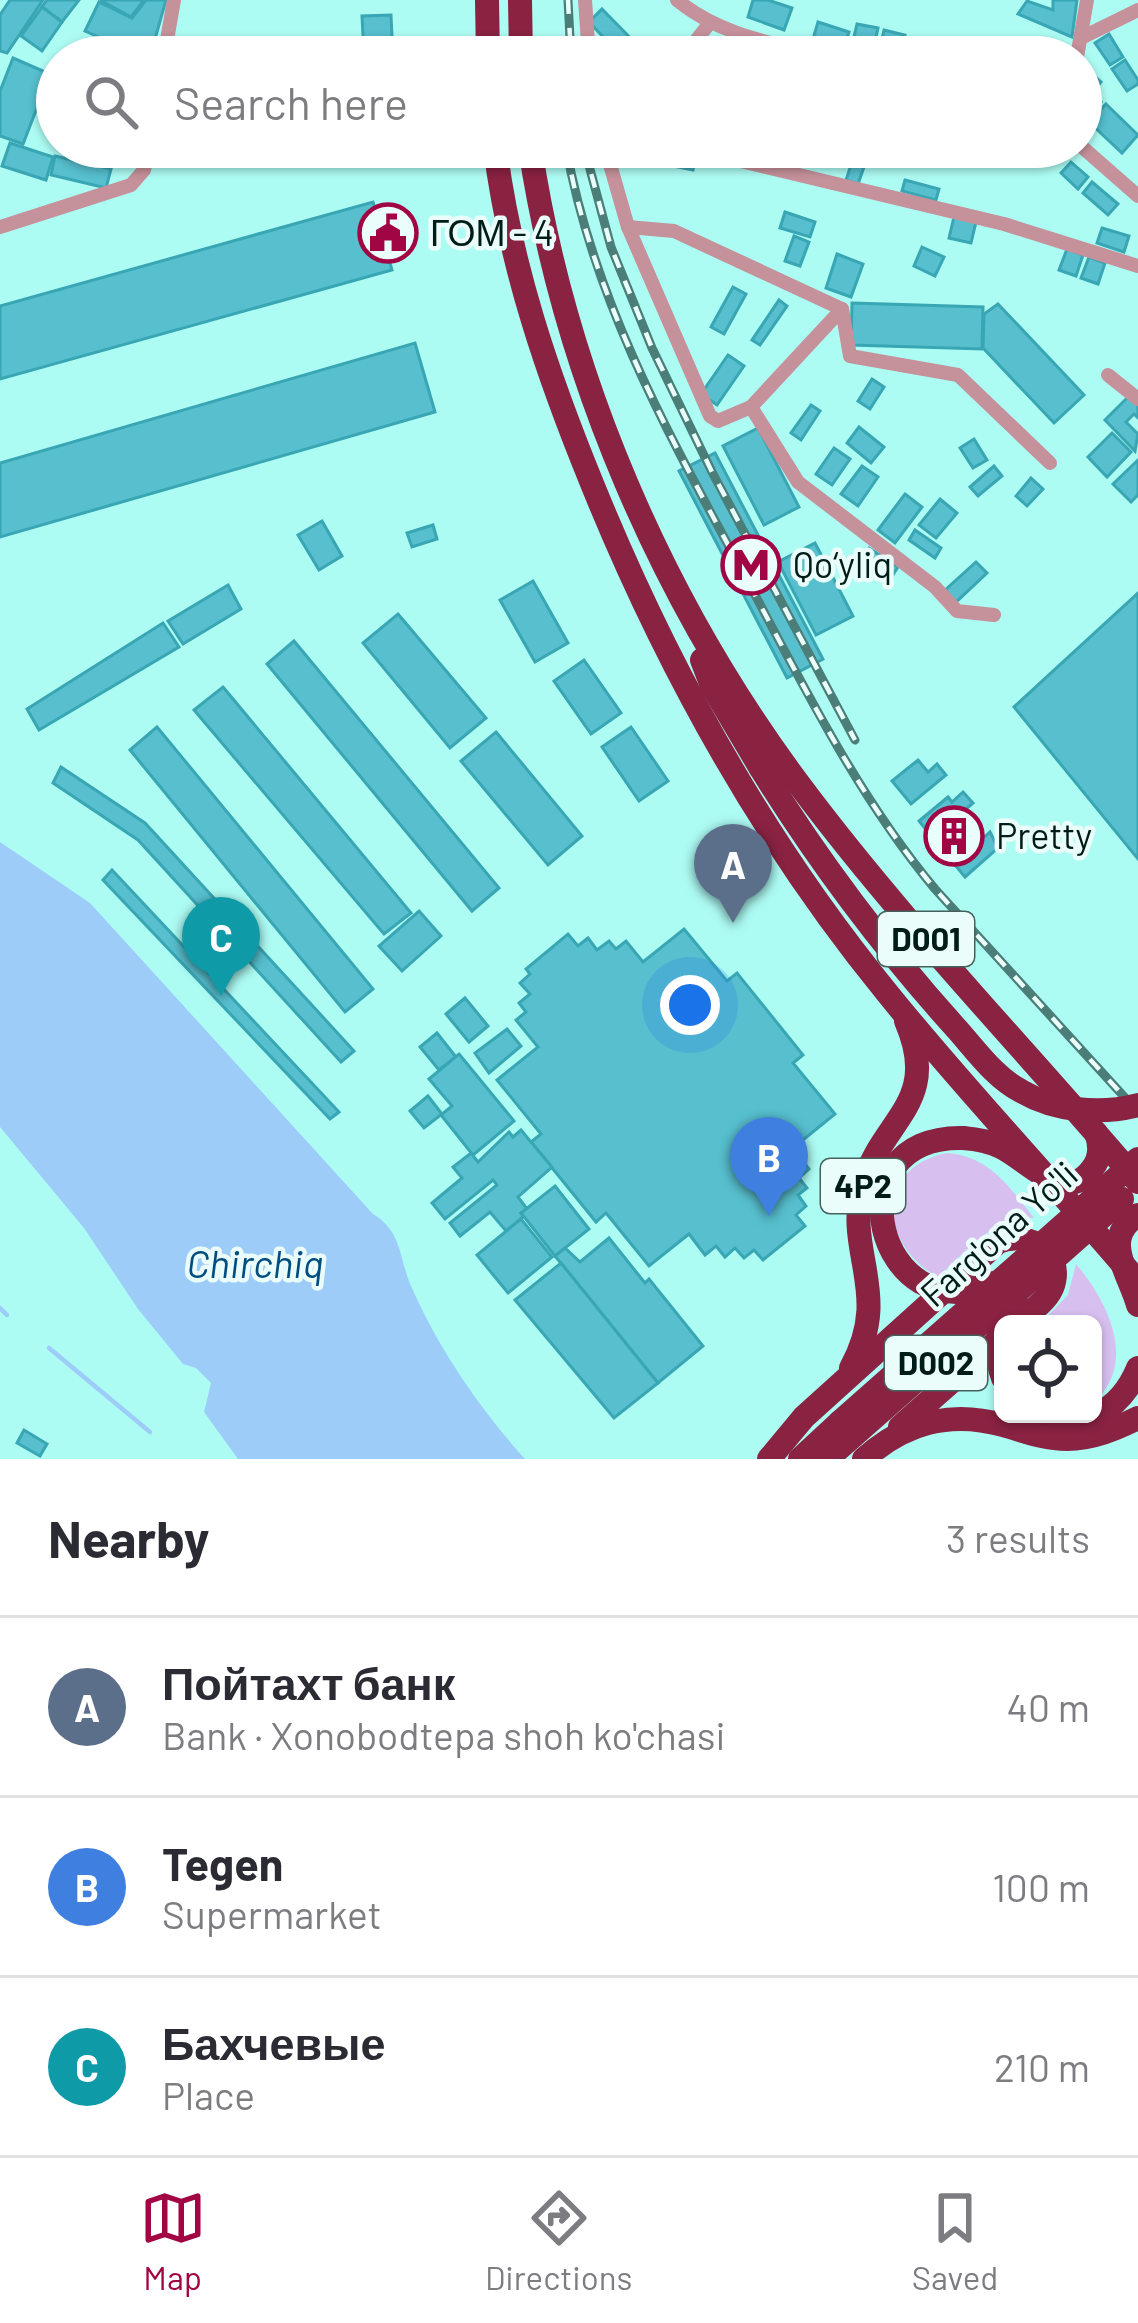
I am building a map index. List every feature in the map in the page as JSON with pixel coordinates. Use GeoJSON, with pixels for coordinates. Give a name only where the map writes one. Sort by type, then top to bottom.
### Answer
{"type":"FeatureCollection","features":[{"type":"Feature","properties":{"kind":"highway"},"geometry":{"type":"LineString","coordinates":[[487,0],[488,36]]}},
{"type":"Feature","properties":{"kind":"highway"},"geometry":{"type":"LineString","coordinates":[[520,0],[521,36]]}},
{"type":"Feature","properties":{"kind":"highway","name":"D001"},"geometry":{"type":"LineString","coordinates":[[498,168],[507,224],[542,354],[601,506],[662,643],[728,765],[888,994],[1130,1273]]}},
{"type":"Feature","properties":{"kind":"highway","name":"D001"},"geometry":{"type":"LineString","coordinates":[[534,168],[573,332],[615,449],[658,547],[723,672],[798,783],[993,1019],[1138,1184]]}},
{"type":"Feature","properties":{"kind":"highway"},"geometry":{"type":"LineString","coordinates":[[658,547],[712,686],[760,767],[806,838],[936,1006],[1009,1084],[1028,1095],[1096,1110],[1138,1105]]}},
{"type":"Feature","properties":{"kind":"highway","name":"4P2"},"geometry":{"type":"LineString","coordinates":[[769,1459],[835,1389],[859,1353],[869,1318],[871,1296],[860,1228],[862,1187],[873,1161],[903,1117],[915,1082],[910,1030],[888,994]]}},
{"type":"Feature","properties":{"kind":"highway"},"geometry":{"type":"LineString","coordinates":[[1004,1315],[1013,1283],[969,1291],[937,1288],[903,1268],[884,1238],[881,1196],[894,1169],[925,1143],[963,1138],[1003,1148],[1064,1184],[1087,1175],[1099,1154],[1095,1131]]}},
{"type":"Feature","properties":{"kind":"highway","name":"Farg'ona Yo'li"},"geometry":{"type":"LineString","coordinates":[[827,1459],[1138,1159]]}},
{"type":"Feature","properties":{"kind":"highway","name":"Farg'ona Yo'li"},"geometry":{"type":"LineString","coordinates":[[1013,1283],[1138,1184]]}},
{"type":"Feature","properties":{"kind":"highway"},"geometry":{"type":"LineString","coordinates":[[1138,1215],[1121,1230],[1118,1253],[1130,1273],[1138,1305]]}},
{"type":"Feature","properties":{"kind":"highway"},"geometry":{"type":"LineString","coordinates":[[835,1389],[998,1242],[1016,1237],[1041,1246],[1050,1257],[1054,1276],[1046,1298],[1026,1315]]}},
{"type":"Feature","properties":{"kind":"highway"},"geometry":{"type":"LineString","coordinates":[[890,1436],[994,1344]]}},
{"type":"Feature","properties":{"kind":"highway"},"geometry":{"type":"LineString","coordinates":[[1102,1412],[1124,1396],[1138,1368]]}},
{"type":"Feature","properties":{"kind":"highway"},"geometry":{"type":"LineString","coordinates":[[852,1439],[890,1436],[926,1422],[965,1418],[1075,1439],[1138,1418]]}},
{"type":"Feature","properties":{"kind":"highway","name":"Farg'ona Yo'li"},"geometry":{"type":"LineString","coordinates":[[800,1459],[852,1439]]}},
{"type":"Feature","properties":{"kind":"street"},"geometry":{"type":"LineString","coordinates":[[168,36],[175,0]]}},
{"type":"Feature","properties":{"kind":"street"},"geometry":{"type":"LineString","coordinates":[[585,0],[588,36]]}},
{"type":"Feature","properties":{"kind":"street"},"geometry":{"type":"LineString","coordinates":[[677,0],[709,24],[752,36]]}},
{"type":"Feature","properties":{"kind":"street"},"geometry":{"type":"LineString","coordinates":[[1083,36],[1087,0]]}},
{"type":"Feature","properties":{"kind":"street"},"geometry":{"type":"LineString","coordinates":[[1085,36],[1138,10]]}},
{"type":"Feature","properties":{"kind":"street"},"geometry":{"type":"LineString","coordinates":[[700,36],[709,24]]}},
{"type":"Feature","properties":{"kind":"street"},"geometry":{"type":"LineString","coordinates":[[1102,164],[1138,196]]}},
{"type":"Feature","properties":{"kind":"street"},"geometry":{"type":"LineString","coordinates":[[0,226],[131,185],[144,168]]}},
{"type":"Feature","properties":{"kind":"street"},"geometry":{"type":"LineString","coordinates":[[611,168],[628,227],[710,416],[718,421],[751,407],[842,309]]}},
{"type":"Feature","properties":{"kind":"street"},"geometry":{"type":"LineString","coordinates":[[770,168],[1004,224],[1138,266]]}},
{"type":"Feature","properties":{"kind":"street"},"geometry":{"type":"LineString","coordinates":[[628,227],[674,231],[842,309]]}},
{"type":"Feature","properties":{"kind":"street"},"geometry":{"type":"LineString","coordinates":[[842,309],[850,356],[958,375],[1050,463]]}},
{"type":"Feature","properties":{"kind":"street"},"geometry":{"type":"LineString","coordinates":[[1108,375],[1138,399]]}},
{"type":"Feature","properties":{"kind":"street"},"geometry":{"type":"LineString","coordinates":[[751,407],[798,482],[935,586],[957,611],[994,615]]}},
{"type":"Feature","properties":{"kind":"shaded area"},"geometry":{"type":"Polygon","coordinates":[[[947,1153],[987,1167],[1034,1218],[994,1228],[938,1277],[905,1247],[893,1209],[907,1174],[923,1161],[947,1153]]]}},
{"type":"Feature","properties":{"kind":"shaded area"},"geometry":{"type":"Polygon","coordinates":[[[1076,1264],[1099,1297],[1114,1333],[1114,1370],[1102,1393],[1102,1315],[1049,1315],[1068,1295],[1076,1264]]]}},
{"type":"Feature","properties":{"kind":"water","name":"Chirchiq"},"geometry":{"type":"Polygon","coordinates":[[[0,842],[90,903],[389,1228],[411,1286],[447,1355],[525,1459],[238,1459],[204,1412],[211,1383],[196,1368],[183,1364],[138,1309],[84,1228],[0,1127],[0,842]]]}},
{"type":"Feature","properties":{"kind":"building"},"geometry":{"type":"Polygon","coordinates":[[[10,0],[43,0],[7,53],[0,51],[0,15],[10,0]]]}},
{"type":"Feature","properties":{"kind":"building"},"geometry":{"type":"Polygon","coordinates":[[[47,0],[79,0],[62,22],[42,7],[47,0]]]}},
{"type":"Feature","properties":{"kind":"building"},"geometry":{"type":"Polygon","coordinates":[[[100,0],[144,0],[131,17],[100,0]]]}},
{"type":"Feature","properties":{"kind":"building"},"geometry":{"type":"Polygon","coordinates":[[[146,0],[166,0],[156,36],[96,36],[85,31],[99,2],[132,18],[146,0]]]}},
{"type":"Feature","properties":{"kind":"building"},"geometry":{"type":"Polygon","coordinates":[[[753,0],[792,8],[784,30],[748,17],[753,0]]]}},
{"type":"Feature","properties":{"kind":"building"},"geometry":{"type":"Polygon","coordinates":[[[1053,0],[1077,0],[1072,36],[1018,14],[1027,1],[1053,10],[1053,0]]]}},
{"type":"Feature","properties":{"kind":"building"},"geometry":{"type":"Polygon","coordinates":[[[42,7],[62,22],[52,36],[36,36],[36,47],[21,36],[42,7]]]}},
{"type":"Feature","properties":{"kind":"building"},"geometry":{"type":"Polygon","coordinates":[[[602,9],[628,36],[602,36],[589,22],[602,9]]]}},
{"type":"Feature","properties":{"kind":"building"},"geometry":{"type":"Polygon","coordinates":[[[391,15],[392,36],[363,36],[362,16],[391,15]]]}},
{"type":"Feature","properties":{"kind":"building"},"geometry":{"type":"Polygon","coordinates":[[[818,22],[849,32],[848,36],[814,36],[818,22]]]}},
{"type":"Feature","properties":{"kind":"building"},"geometry":{"type":"Polygon","coordinates":[[[857,24],[878,28],[876,36],[854,36],[857,24]]]}},
{"type":"Feature","properties":{"kind":"building"},"geometry":{"type":"Polygon","coordinates":[[[1109,34],[1123,57],[1110,65],[1102,53],[1102,38],[1109,34]]]}},
{"type":"Feature","properties":{"kind":"building"},"geometry":{"type":"Polygon","coordinates":[[[13,58],[36,68],[36,110],[23,144],[0,136],[0,91],[13,58]]]}},
{"type":"Feature","properties":{"kind":"building"},"geometry":{"type":"Polygon","coordinates":[[[1125,60],[1138,80],[1127,91],[1112,69],[1125,60]]]}},
{"type":"Feature","properties":{"kind":"building"},"geometry":{"type":"Polygon","coordinates":[[[1106,104],[1138,135],[1122,153],[1102,134],[1106,104]]]}},
{"type":"Feature","properties":{"kind":"building"},"geometry":{"type":"Polygon","coordinates":[[[10,143],[36,151],[36,168],[50,168],[46,180],[2,166],[10,143]]]}},
{"type":"Feature","properties":{"kind":"building"},"geometry":{"type":"Polygon","coordinates":[[[52,168],[111,169],[106,188],[51,175],[52,168]]]}},
{"type":"Feature","properties":{"kind":"building"},"geometry":{"type":"Polygon","coordinates":[[[850,168],[864,168],[858,184],[846,180],[850,168]]]}},
{"type":"Feature","properties":{"kind":"building"},"geometry":{"type":"Polygon","coordinates":[[[1078,168],[1088,177],[1078,189],[1061,173],[1078,168]]]}},
{"type":"Feature","properties":{"kind":"building"},"geometry":{"type":"Polygon","coordinates":[[[905,180],[939,189],[936,200],[902,191],[905,180]]]}},
{"type":"Feature","properties":{"kind":"building"},"geometry":{"type":"Polygon","coordinates":[[[1092,182],[1118,204],[1108,215],[1083,193],[1092,182]]]}},
{"type":"Feature","properties":{"kind":"building"},"geometry":{"type":"Polygon","coordinates":[[[373,202],[392,270],[0,379],[0,306],[373,202]]]}},
{"type":"Feature","properties":{"kind":"building"},"geometry":{"type":"Polygon","coordinates":[[[785,212],[815,222],[810,237],[780,228],[785,212]]]}},
{"type":"Feature","properties":{"kind":"building"},"geometry":{"type":"Polygon","coordinates":[[[954,217],[976,222],[971,243],[949,238],[954,217]]]}},
{"type":"Feature","properties":{"kind":"building"},"geometry":{"type":"Polygon","coordinates":[[[1102,228],[1129,236],[1124,252],[1097,243],[1102,228]]]}},
{"type":"Feature","properties":{"kind":"building"},"geometry":{"type":"Polygon","coordinates":[[[794,236],[809,242],[800,266],[785,261],[794,236]]]}},
{"type":"Feature","properties":{"kind":"building"},"geometry":{"type":"Polygon","coordinates":[[[922,247],[944,257],[935,276],[914,266],[922,247]]]}},
{"type":"Feature","properties":{"kind":"building"},"geometry":{"type":"Polygon","coordinates":[[[1067,249],[1083,255],[1076,276],[1059,270],[1067,249]]]}},
{"type":"Feature","properties":{"kind":"building"},"geometry":{"type":"Polygon","coordinates":[[[837,254],[863,264],[851,297],[826,288],[837,254]]]}},
{"type":"Feature","properties":{"kind":"building"},"geometry":{"type":"Polygon","coordinates":[[[1089,257],[1105,263],[1098,284],[1081,278],[1089,257]]]}},
{"type":"Feature","properties":{"kind":"building"},"geometry":{"type":"Polygon","coordinates":[[[733,287],[746,294],[724,334],[711,327],[733,287]]]}},
{"type":"Feature","properties":{"kind":"building"},"geometry":{"type":"Polygon","coordinates":[[[779,300],[787,306],[760,345],[752,340],[779,300]]]}},
{"type":"Feature","properties":{"kind":"building"},"geometry":{"type":"Polygon","coordinates":[[[852,303],[983,307],[982,349],[851,345],[852,303]]]}},
{"type":"Feature","properties":{"kind":"building"},"geometry":{"type":"Polygon","coordinates":[[[998,304],[1084,395],[1054,423],[983,348],[984,314],[998,304]]]}},
{"type":"Feature","properties":{"kind":"building"},"geometry":{"type":"Polygon","coordinates":[[[415,343],[435,412],[0,537],[0,463],[415,343]]]}},
{"type":"Feature","properties":{"kind":"building"},"geometry":{"type":"Polygon","coordinates":[[[728,355],[744,366],[717,405],[701,394],[728,355]]]}},
{"type":"Feature","properties":{"kind":"building"},"geometry":{"type":"Polygon","coordinates":[[[872,379],[884,387],[870,409],[858,401],[872,379]]]}},
{"type":"Feature","properties":{"kind":"building"},"geometry":{"type":"Polygon","coordinates":[[[1129,396],[1138,405],[1138,418],[1134,414],[1126,422],[1138,434],[1135,451],[1105,420],[1129,396]]]}},
{"type":"Feature","properties":{"kind":"building"},"geometry":{"type":"Polygon","coordinates":[[[811,405],[820,411],[801,440],[791,433],[811,405]]]}},
{"type":"Feature","properties":{"kind":"building"},"geometry":{"type":"Polygon","coordinates":[[[859,427],[884,447],[871,463],[847,443],[859,427]]]}},
{"type":"Feature","properties":{"kind":"building"},"geometry":{"type":"Polygon","coordinates":[[[758,428],[799,507],[764,525],[723,446],[758,428]]]}},
{"type":"Feature","properties":{"kind":"building"},"geometry":{"type":"Polygon","coordinates":[[[1112,433],[1131,452],[1107,477],[1088,457],[1112,433]]]}},
{"type":"Feature","properties":{"kind":"building"},"geometry":{"type":"Polygon","coordinates":[[[974,439],[987,460],[973,468],[960,448],[974,439]]]}},
{"type":"Feature","properties":{"kind":"building"},"geometry":{"type":"Polygon","coordinates":[[[834,448],[850,459],[832,485],[816,474],[834,448]]]}},
{"type":"Feature","properties":{"kind":"building"},"geometry":{"type":"Polygon","coordinates":[[[715,453],[823,659],[787,678],[679,471],[715,453]]]}},
{"type":"Feature","properties":{"kind":"building"},"geometry":{"type":"Polygon","coordinates":[[[1138,460],[1138,495],[1131,502],[1113,484],[1138,460]]]}},
{"type":"Feature","properties":{"kind":"building"},"geometry":{"type":"Polygon","coordinates":[[[862,466],[878,477],[858,506],[841,494],[862,466]]]}},
{"type":"Feature","properties":{"kind":"building"},"geometry":{"type":"Polygon","coordinates":[[[994,466],[1002,476],[978,496],[970,487],[994,466]]]}},
{"type":"Feature","properties":{"kind":"building"},"geometry":{"type":"Polygon","coordinates":[[[1031,478],[1043,489],[1027,506],[1016,496],[1031,478]]]}},
{"type":"Feature","properties":{"kind":"building"},"geometry":{"type":"Polygon","coordinates":[[[905,494],[922,507],[895,543],[878,530],[905,494]]]}},
{"type":"Feature","properties":{"kind":"building"},"geometry":{"type":"Polygon","coordinates":[[[940,499],[957,513],[936,538],[919,525],[940,499]]]}},
{"type":"Feature","properties":{"kind":"building"},"geometry":{"type":"Polygon","coordinates":[[[322,521],[342,556],[319,570],[298,535],[322,521]]]}},
{"type":"Feature","properties":{"kind":"building"},"geometry":{"type":"Polygon","coordinates":[[[433,525],[437,539],[412,547],[407,533],[433,525]]]}},
{"type":"Feature","properties":{"kind":"building"},"geometry":{"type":"Polygon","coordinates":[[[915,530],[941,548],[935,558],[909,540],[915,530]]]}},
{"type":"Feature","properties":{"kind":"building"},"geometry":{"type":"Polygon","coordinates":[[[815,543],[853,616],[816,635],[778,562],[815,543]]]}},
{"type":"Feature","properties":{"kind":"building"},"geometry":{"type":"Polygon","coordinates":[[[869,548],[898,567],[891,578],[862,559],[869,548]]]}},
{"type":"Feature","properties":{"kind":"building"},"geometry":{"type":"Polygon","coordinates":[[[976,562],[987,573],[955,603],[944,591],[976,562]]]}},
{"type":"Feature","properties":{"kind":"building"},"geometry":{"type":"Polygon","coordinates":[[[533,581],[568,643],[535,662],[500,600],[533,581]]]}},
{"type":"Feature","properties":{"kind":"building"},"geometry":{"type":"Polygon","coordinates":[[[228,585],[241,609],[183,644],[168,621],[228,585]]]}},
{"type":"Feature","properties":{"kind":"building"},"geometry":{"type":"Polygon","coordinates":[[[1138,593],[1138,859],[1014,707],[1138,593]]]}},
{"type":"Feature","properties":{"kind":"building"},"geometry":{"type":"Polygon","coordinates":[[[398,614],[486,718],[450,748],[363,643],[398,614]]]}},
{"type":"Feature","properties":{"kind":"building"},"geometry":{"type":"Polygon","coordinates":[[[163,623],[179,647],[39,730],[27,709],[163,623]]]}},
{"type":"Feature","properties":{"kind":"building"},"geometry":{"type":"Polygon","coordinates":[[[294,641],[499,888],[472,911],[267,664],[294,641]]]}},
{"type":"Feature","properties":{"kind":"building"},"geometry":{"type":"Polygon","coordinates":[[[584,660],[621,713],[591,734],[554,681],[584,660]]]}},
{"type":"Feature","properties":{"kind":"building"},"geometry":{"type":"Polygon","coordinates":[[[223,687],[411,913],[384,934],[194,710],[223,687]]]}},
{"type":"Feature","properties":{"kind":"building"},"geometry":{"type":"Polygon","coordinates":[[[157,727],[373,989],[345,1012],[130,750],[157,727]]]}},
{"type":"Feature","properties":{"kind":"building"},"geometry":{"type":"Polygon","coordinates":[[[631,727],[668,781],[639,801],[602,747],[631,727]]]}},
{"type":"Feature","properties":{"kind":"building"},"geometry":{"type":"Polygon","coordinates":[[[496,732],[582,836],[548,865],[461,761],[496,732]]]}},
{"type":"Feature","properties":{"kind":"building"},"geometry":{"type":"Polygon","coordinates":[[[918,760],[928,772],[937,764],[946,775],[911,804],[892,781],[918,760]]]}},
{"type":"Feature","properties":{"kind":"building"},"geometry":{"type":"Polygon","coordinates":[[[61,767],[145,823],[354,1051],[341,1062],[138,840],[53,783],[61,767]]]}},
{"type":"Feature","properties":{"kind":"building","name":"Pretty"},"geometry":{"type":"Polygon","coordinates":[[[963,792],[973,803],[960,814],[981,840],[990,832],[998,848],[965,877],[919,821],[948,797],[952,802],[963,792]]]}},
{"type":"Feature","properties":{"kind":"building"},"geometry":{"type":"Polygon","coordinates":[[[112,870],[339,1112],[330,1119],[103,880],[112,870]]]}},
{"type":"Feature","properties":{"kind":"building"},"geometry":{"type":"Polygon","coordinates":[[[419,911],[441,936],[402,971],[379,946],[419,911]]]}},
{"type":"Feature","properties":{"kind":"building"},"geometry":{"type":"Polygon","coordinates":[[[684,929],[727,981],[737,973],[803,1055],[793,1063],[835,1114],[793,1148],[809,1169],[799,1178],[807,1188],[798,1195],[806,1206],[796,1215],[805,1226],[763,1260],[754,1250],[744,1258],[735,1248],[725,1257],[716,1246],[705,1255],[689,1234],[649,1266],[606,1213],[596,1222],[531,1142],[541,1134],[497,1080],[538,1047],[516,1020],[526,1012],[519,1003],[530,994],[520,983],[530,974],[526,969],[568,934],[578,946],[588,938],[597,950],[609,941],[616,949],[626,941],[643,962],[684,929]]]}},
{"type":"Feature","properties":{"kind":"building"},"geometry":{"type":"Polygon","coordinates":[[[465,998],[488,1026],[469,1042],[446,1014],[465,998]]]}},
{"type":"Feature","properties":{"kind":"building"},"geometry":{"type":"Polygon","coordinates":[[[507,1029],[521,1046],[489,1073],[475,1053],[507,1029]]]}},
{"type":"Feature","properties":{"kind":"building"},"geometry":{"type":"Polygon","coordinates":[[[437,1033],[456,1057],[439,1070],[420,1047],[437,1033]]]}},
{"type":"Feature","properties":{"kind":"building"},"geometry":{"type":"Polygon","coordinates":[[[459,1054],[514,1121],[473,1155],[441,1115],[452,1106],[429,1079],[459,1054]]]}},
{"type":"Feature","properties":{"kind":"building"},"geometry":{"type":"Polygon","coordinates":[[[428,1096],[442,1114],[424,1128],[410,1111],[428,1096]]]}},
{"type":"Feature","properties":{"kind":"building"},"geometry":{"type":"Polygon","coordinates":[[[521,1130],[552,1167],[518,1197],[527,1209],[521,1213],[524,1216],[506,1231],[490,1212],[460,1236],[450,1223],[497,1185],[493,1180],[445,1219],[432,1203],[462,1178],[453,1167],[471,1153],[478,1162],[509,1132],[513,1137],[521,1130]]]}},
{"type":"Feature","properties":{"kind":"building"},"geometry":{"type":"Polygon","coordinates":[[[555,1186],[589,1229],[555,1256],[521,1213],[555,1186]]]}},
{"type":"Feature","properties":{"kind":"building"},"geometry":{"type":"Polygon","coordinates":[[[521,1219],[552,1257],[508,1293],[477,1255],[521,1219]]]}},
{"type":"Feature","properties":{"kind":"building"},"geometry":{"type":"Polygon","coordinates":[[[609,1238],[703,1346],[658,1383],[555,1256],[565,1248],[580,1262],[609,1238]]]}},
{"type":"Feature","properties":{"kind":"building"},"geometry":{"type":"Polygon","coordinates":[[[561,1263],[658,1383],[614,1418],[515,1300],[561,1263]]]}},
{"type":"Feature","properties":{"kind":"building"},"geometry":{"type":"Polygon","coordinates":[[[24,1430],[47,1444],[40,1456],[17,1443],[24,1430]]]}},
{"type":"Feature","properties":{"kind":"waterway"},"geometry":{"type":"LineString","coordinates":[[0,1308],[7,1315]]}},
{"type":"Feature","properties":{"kind":"waterway"},"geometry":{"type":"LineString","coordinates":[[49,1348],[150,1432]]}},
{"type":"Feature","properties":{"kind":"railway"},"geometry":{"type":"LineString","coordinates":[[568,0],[570,36]]}},
{"type":"Feature","properties":{"kind":"railway"},"geometry":{"type":"LineString","coordinates":[[571,168],[597,265],[642,377],[837,746],[883,820],[935,889],[1138,1112]]}},
{"type":"Feature","properties":{"kind":"railway"},"geometry":{"type":"LineString","coordinates":[[590,168],[611,247],[652,348],[712,472],[855,740]]}},
{"type":"Feature","properties":{"kind":"place","name":"ГОМ - 4"},"geometry":{"type":"Point","coordinates":[388,233]}},
{"type":"Feature","properties":{"kind":"place","name":"Qo‘yliq"},"geometry":{"type":"Point","coordinates":[751,565]}},
{"type":"Feature","properties":{"kind":"place","name":"Pretty"},"geometry":{"type":"Point","coordinates":[954,836]}},
{"type":"Feature","properties":{"kind":"place","name":"Пойтахт банк"},"geometry":{"type":"Point","coordinates":[733,923]}},
{"type":"Feature","properties":{"kind":"place","name":"Бахчевые"},"geometry":{"type":"Point","coordinates":[221,996]}},
{"type":"Feature","properties":{"kind":"place","name":"Tegen"},"geometry":{"type":"Point","coordinates":[769,1216]}}]}
